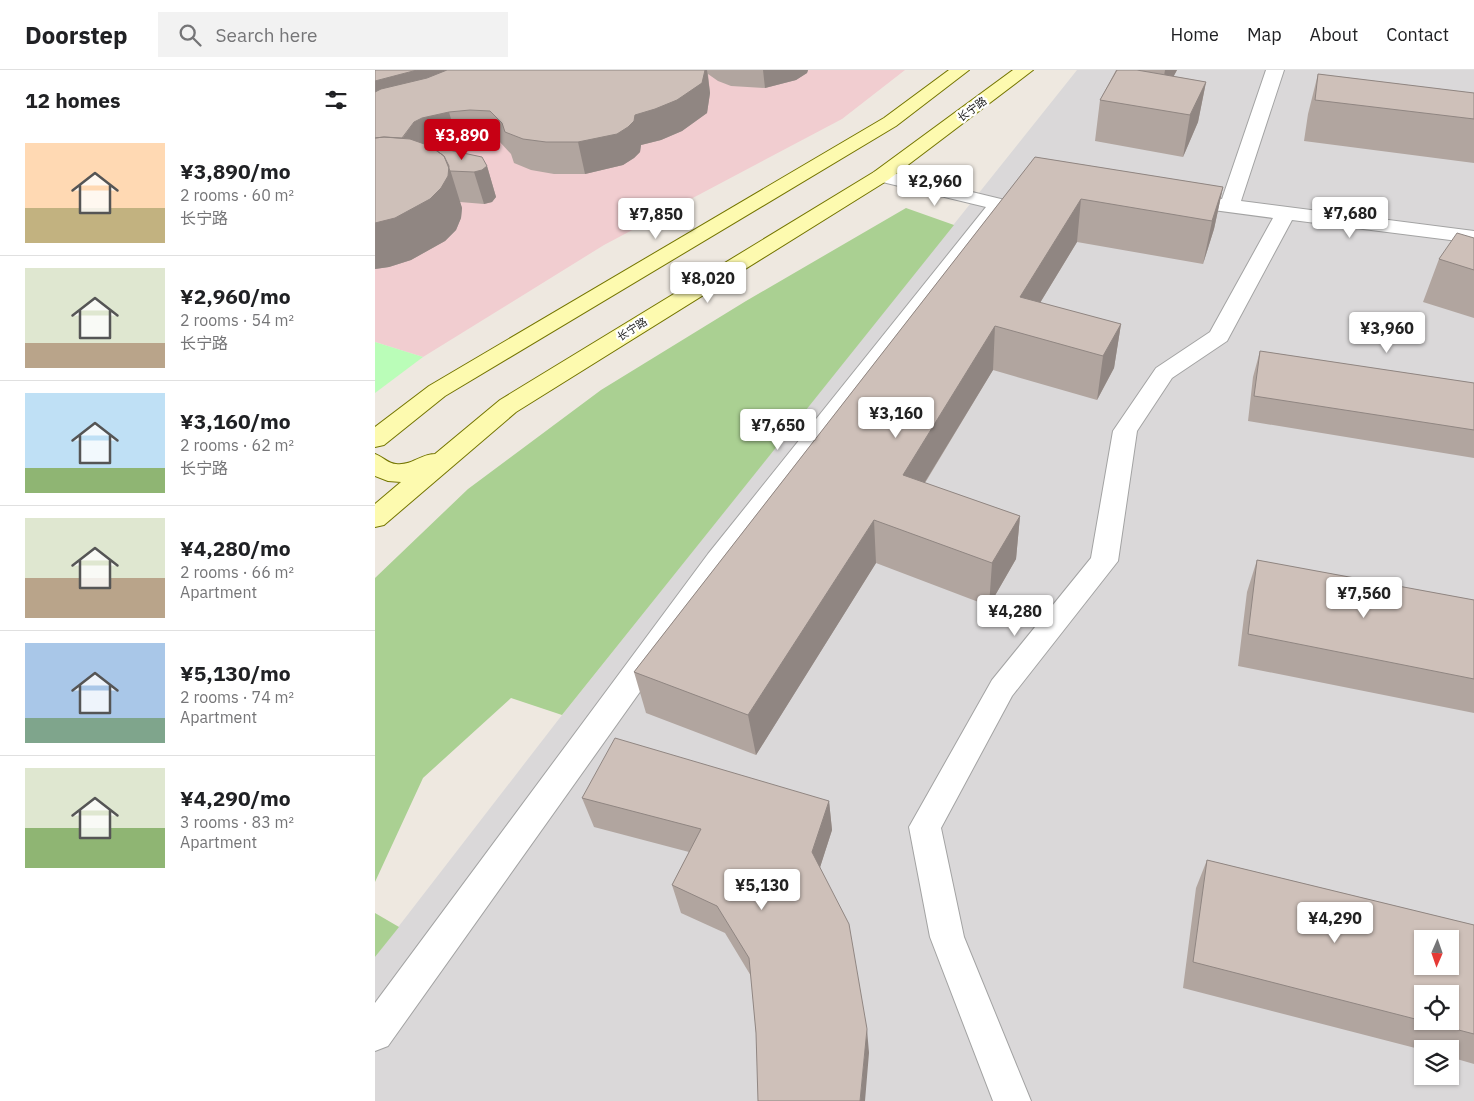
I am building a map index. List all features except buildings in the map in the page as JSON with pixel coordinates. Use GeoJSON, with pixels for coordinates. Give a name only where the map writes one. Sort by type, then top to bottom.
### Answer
{"type":"FeatureCollection","features":[{"type":"Feature","properties":{"kind":"street"},"geometry":{"type":"LineString","coordinates":[[375,450],[383,433],[437,391],[890,122],[960,70]]}},
{"type":"Feature","properties":{"kind":"street","name":"长宁路"},"geometry":{"type":"LineString","coordinates":[[375,518],[508,406],[881,176],[1024,70]]}},
{"type":"Feature","properties":{"kind":"street"},"geometry":{"type":"LineString","coordinates":[[1230,206],[1275,70]]}},
{"type":"Feature","properties":{"kind":"street"},"geometry":{"type":"LineString","coordinates":[[375,1033],[718,561],[1006,195],[881,176]]}},
{"type":"Feature","properties":{"kind":"street"},"geometry":{"type":"LineString","coordinates":[[1163,197],[1474,236]]}},
{"type":"Feature","properties":{"kind":"street"},"geometry":{"type":"LineString","coordinates":[[1013,1101],[947,937],[925,827],[1002,688],[1104,561],[1125,431],[1164,373],[1219,336],[1286,213]]}},
{"type":"Feature","properties":{"kind":"street"},"geometry":{"type":"LineString","coordinates":[[375,463],[385,471],[398,473],[413,472],[426,467],[461,446]]}},
{"type":"Feature","properties":{"kind":"shaded area"},"geometry":{"type":"Polygon","coordinates":[[[375,70],[905,70],[842,119],[604,245],[423,357],[375,342],[375,70]]]}},
{"type":"Feature","properties":{"kind":"shaded area"},"geometry":{"type":"Polygon","coordinates":[[[1077,70],[1474,70],[1474,1101],[375,1101],[375,957],[562,715],[1077,70]]]}},
{"type":"Feature","properties":{"kind":"green space"},"geometry":{"type":"Polygon","coordinates":[[[906,208],[954,225],[562,715],[511,698],[423,778],[375,882],[375,578],[468,489],[601,390],[746,301],[906,208]]]}},
{"type":"Feature","properties":{"kind":"green space"},"geometry":{"type":"Polygon","coordinates":[[[375,342],[423,357],[375,393],[375,342]]]}},
{"type":"Feature","properties":{"kind":"green space"},"geometry":{"type":"Polygon","coordinates":[[[375,913],[399,927],[375,957],[375,913]]]}}]}
